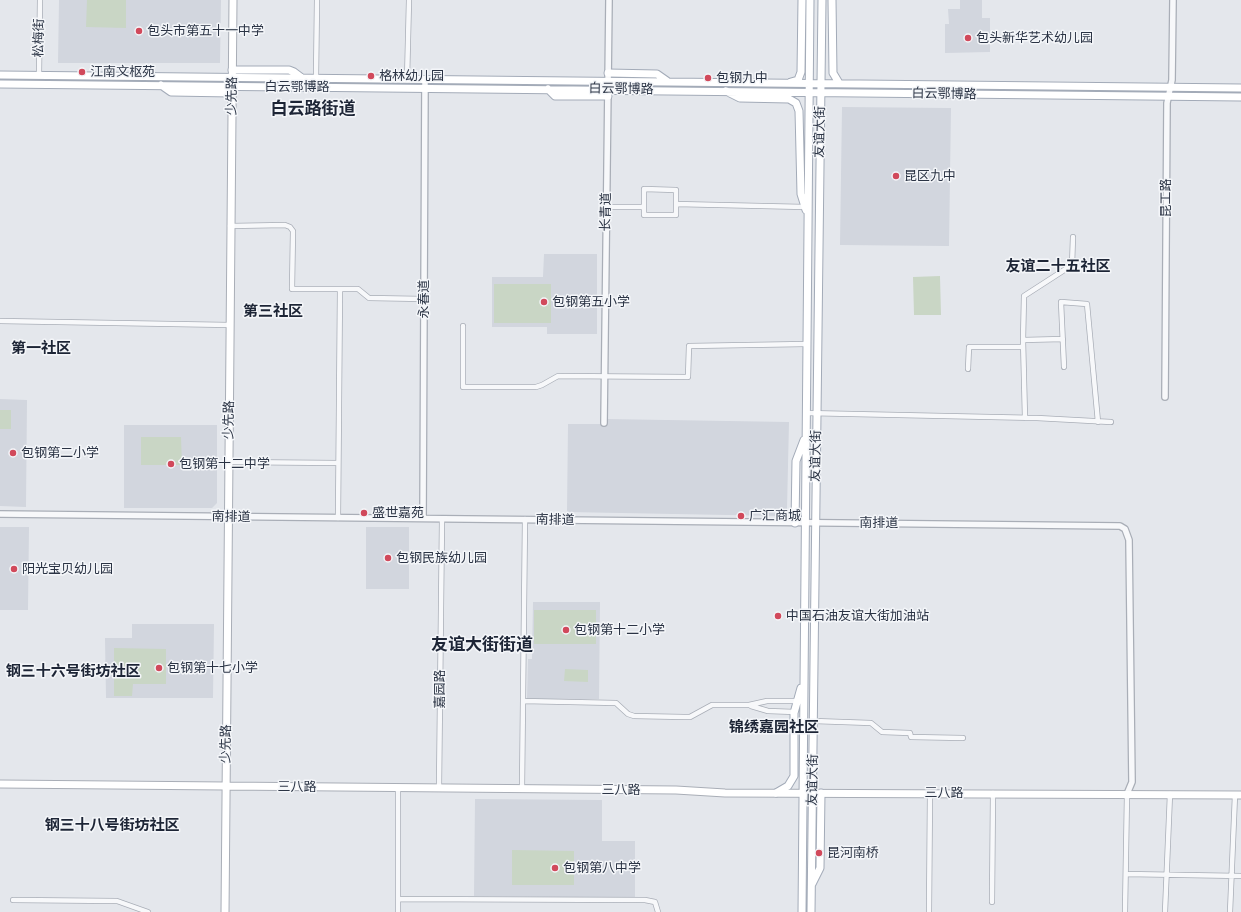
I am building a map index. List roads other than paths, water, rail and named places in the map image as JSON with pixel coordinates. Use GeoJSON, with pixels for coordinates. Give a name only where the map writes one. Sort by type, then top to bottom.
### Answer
{"type":"FeatureCollection","features":[{"type":"Feature","properties":{"kind":"main road","name":"少先路"},"geometry":{"type":"LineString","coordinates":[[225,912],[232,0]]}},
{"type":"Feature","properties":{"kind":"main road"},"geometry":{"type":"LineString","coordinates":[[789,83],[798,80],[801,72],[802,0]]}},
{"type":"Feature","properties":{"kind":"main road","name":"友谊大街"},"geometry":{"type":"LineString","coordinates":[[801,912],[810,0]]}},
{"type":"Feature","properties":{"kind":"main road","name":"友谊大街"},"geometry":{"type":"LineString","coordinates":[[811,912],[822,0]]}},
{"type":"Feature","properties":{"kind":"main road"},"geometry":{"type":"LineString","coordinates":[[832,0],[833,72],[839,83]]}},
{"type":"Feature","properties":{"kind":"main road","name":"白云鄂博路"},"geometry":{"type":"LineString","coordinates":[[232,73],[290,70],[302,78],[407,80],[608,77],[657,74],[667,81],[1241,88]]}},
{"type":"Feature","properties":{"kind":"main road"},"geometry":{"type":"LineString","coordinates":[[0,75],[232,73]]}},
{"type":"Feature","properties":{"kind":"main road","name":"白云鄂博路"},"geometry":{"type":"LineString","coordinates":[[0,84],[161,85],[171,92],[425,88],[548,89],[555,96],[608,93],[725,91],[1241,97]]}},
{"type":"Feature","properties":{"kind":"main road"},"geometry":{"type":"LineString","coordinates":[[725,91],[740,98],[789,99],[796,103],[799,111],[801,194],[808,216]]}},
{"type":"Feature","properties":{"kind":"main road"},"geometry":{"type":"LineString","coordinates":[[795,522],[796,461],[806,434]]}},
{"type":"Feature","properties":{"kind":"main road"},"geometry":{"type":"LineString","coordinates":[[776,793],[788,786],[794,776],[795,712],[803,680]]}},
{"type":"Feature","properties":{"kind":"main road","name":"三八路"},"geometry":{"type":"LineString","coordinates":[[0,784],[676,790],[725,793],[1238,795]]}},
{"type":"Feature","properties":{"kind":"main road"},"geometry":{"type":"LineString","coordinates":[[811,886],[820,868],[821,793]]}},
{"type":"Feature","properties":{"kind":"street","name":"松梅街"},"geometry":{"type":"LineString","coordinates":[[39,75],[40,0]]}},
{"type":"Feature","properties":{"kind":"street"},"geometry":{"type":"LineString","coordinates":[[316,78],[317,0]]}},
{"type":"Feature","properties":{"kind":"street"},"geometry":{"type":"LineString","coordinates":[[407,80],[408,0]]}},
{"type":"Feature","properties":{"kind":"street","name":"长青道"},"geometry":{"type":"LineString","coordinates":[[604,423],[609,0]]}},
{"type":"Feature","properties":{"kind":"street","name":"昆工路"},"geometry":{"type":"LineString","coordinates":[[1165,397],[1168,97],[1170,87],[1173,0]]}},
{"type":"Feature","properties":{"kind":"street","name":"永春道"},"geometry":{"type":"LineString","coordinates":[[422,518],[425,80]]}},
{"type":"Feature","properties":{"kind":"street"},"geometry":{"type":"LineString","coordinates":[[644,189],[676,190],[676,204],[676,215],[644,215],[644,189]]}},
{"type":"Feature","properties":{"kind":"street"},"geometry":{"type":"LineString","coordinates":[[676,204],[805,207]]}},
{"type":"Feature","properties":{"kind":"street"},"geometry":{"type":"LineString","coordinates":[[606,206],[644,207]]}},
{"type":"Feature","properties":{"kind":"street"},"geometry":{"type":"LineString","coordinates":[[230,226],[285,225],[290,227],[293,231],[292,289],[361,290],[367,296],[373,298],[424,299]]}},
{"type":"Feature","properties":{"kind":"street"},"geometry":{"type":"LineString","coordinates":[[1025,418],[1023,347],[1024,296],[1072,265],[1073,237]]}},
{"type":"Feature","properties":{"kind":"street"},"geometry":{"type":"LineString","coordinates":[[338,518],[340,289]]}},
{"type":"Feature","properties":{"kind":"street"},"geometry":{"type":"LineString","coordinates":[[1064,367],[1061,302],[1087,304],[1098,422]]}},
{"type":"Feature","properties":{"kind":"street"},"geometry":{"type":"LineString","coordinates":[[0,321],[230,325]]}},
{"type":"Feature","properties":{"kind":"street"},"geometry":{"type":"LineString","coordinates":[[463,326],[463,387],[536,387],[542,386],[558,376],[688,377],[688,346],[806,344]]}},
{"type":"Feature","properties":{"kind":"street"},"geometry":{"type":"LineString","coordinates":[[1023,340],[1063,339]]}},
{"type":"Feature","properties":{"kind":"street"},"geometry":{"type":"LineString","coordinates":[[968,369],[969,346],[1023,347]]}},
{"type":"Feature","properties":{"kind":"street"},"geometry":{"type":"LineString","coordinates":[[806,413],[1025,418],[1111,422]]}},
{"type":"Feature","properties":{"kind":"street"},"geometry":{"type":"LineString","coordinates":[[228,462],[338,463]]}},
{"type":"Feature","properties":{"kind":"street","name":"南排道"},"geometry":{"type":"LineString","coordinates":[[0,514],[1120,526],[1125,529],[1129,540],[1132,782],[1127,794]]}},
{"type":"Feature","properties":{"kind":"street","name":"嘉园路"},"geometry":{"type":"LineString","coordinates":[[439,788],[442,519]]}},
{"type":"Feature","properties":{"kind":"street"},"geometry":{"type":"LineString","coordinates":[[522,789],[525,519]]}},
{"type":"Feature","properties":{"kind":"street"},"geometry":{"type":"LineString","coordinates":[[523,701],[616,703],[628,714],[634,716],[687,717],[710,706],[749,705],[767,701],[797,701]]}},
{"type":"Feature","properties":{"kind":"street"},"geometry":{"type":"LineString","coordinates":[[749,705],[768,711],[795,712]]}},
{"type":"Feature","properties":{"kind":"street"},"geometry":{"type":"LineString","coordinates":[[814,721],[871,723],[882,732],[910,733],[911,737],[963,738]]}},
{"type":"Feature","properties":{"kind":"street"},"geometry":{"type":"LineString","coordinates":[[398,788],[398,912]]}},
{"type":"Feature","properties":{"kind":"street"},"geometry":{"type":"LineString","coordinates":[[930,794],[930,912]]}},
{"type":"Feature","properties":{"kind":"street"},"geometry":{"type":"LineString","coordinates":[[992,902],[993,794]]}},
{"type":"Feature","properties":{"kind":"street"},"geometry":{"type":"LineString","coordinates":[[1125,912],[1127,794]]}},
{"type":"Feature","properties":{"kind":"street"},"geometry":{"type":"LineString","coordinates":[[1165,912],[1165,874],[1170,794]]}},
{"type":"Feature","properties":{"kind":"street"},"geometry":{"type":"LineString","coordinates":[[1230,912],[1230,875],[1238,795]]}},
{"type":"Feature","properties":{"kind":"street"},"geometry":{"type":"LineString","coordinates":[[1126,874],[1241,876]]}},
{"type":"Feature","properties":{"kind":"street"},"geometry":{"type":"LineString","coordinates":[[398,899],[650,900],[657,903],[658,912]]}},
{"type":"Feature","properties":{"kind":"street"},"geometry":{"type":"LineString","coordinates":[[13,900],[117,901],[148,912]]}},
{"type":"Feature","properties":{"kind":"street"},"geometry":{"type":"LineString","coordinates":[[811,902],[816,912]]}},
{"type":"Feature","properties":{"kind":"place","name":"包头市第五十一中学"},"geometry":{"type":"Point","coordinates":[139,31]}},
{"type":"Feature","properties":{"kind":"place","name":"包头新华艺术幼儿园"},"geometry":{"type":"Point","coordinates":[968,38]}},
{"type":"Feature","properties":{"kind":"place","name":"江南文枢苑"},"geometry":{"type":"Point","coordinates":[82,72]}},
{"type":"Feature","properties":{"kind":"place","name":"格林幼儿园"},"geometry":{"type":"Point","coordinates":[371,76]}},
{"type":"Feature","properties":{"kind":"place","name":"包钢九中"},"geometry":{"type":"Point","coordinates":[708,78]}},
{"type":"Feature","properties":{"kind":"place","name":"昆区九中"},"geometry":{"type":"Point","coordinates":[896,176]}},
{"type":"Feature","properties":{"kind":"place","name":"包钢第五小学"},"geometry":{"type":"Point","coordinates":[544,302]}},
{"type":"Feature","properties":{"kind":"place","name":"包钢第二小学"},"geometry":{"type":"Point","coordinates":[13,453]}},
{"type":"Feature","properties":{"kind":"place","name":"包钢第十二中学"},"geometry":{"type":"Point","coordinates":[171,464]}},
{"type":"Feature","properties":{"kind":"place","name":"盛世嘉苑"},"geometry":{"type":"Point","coordinates":[364,513]}},
{"type":"Feature","properties":{"kind":"place","name":"广汇商城"},"geometry":{"type":"Point","coordinates":[741,516]}},
{"type":"Feature","properties":{"kind":"place","name":"包钢民族幼儿园"},"geometry":{"type":"Point","coordinates":[388,558]}},
{"type":"Feature","properties":{"kind":"place","name":"阳光宝贝幼儿园"},"geometry":{"type":"Point","coordinates":[14,569]}},
{"type":"Feature","properties":{"kind":"place","name":"中国石油友谊大街加油站"},"geometry":{"type":"Point","coordinates":[778,616]}},
{"type":"Feature","properties":{"kind":"place","name":"包钢第十二小学"},"geometry":{"type":"Point","coordinates":[566,630]}},
{"type":"Feature","properties":{"kind":"place","name":"包钢第十七小学"},"geometry":{"type":"Point","coordinates":[159,668]}},
{"type":"Feature","properties":{"kind":"place","name":"昆河南桥"},"geometry":{"type":"Point","coordinates":[819,853]}},
{"type":"Feature","properties":{"kind":"place","name":"包钢第八中学"},"geometry":{"type":"Point","coordinates":[555,868]}},
{"type":"Feature","properties":{"kind":"district","name":"白云路街道"},"geometry":{"type":"Point","coordinates":[313,109]}},
{"type":"Feature","properties":{"kind":"district","name":"友谊二十五社区"},"geometry":{"type":"Point","coordinates":[1058,267]}},
{"type":"Feature","properties":{"kind":"district","name":"第三社区"},"geometry":{"type":"Point","coordinates":[273,312]}},
{"type":"Feature","properties":{"kind":"district","name":"第一社区"},"geometry":{"type":"Point","coordinates":[41,349]}},
{"type":"Feature","properties":{"kind":"district","name":"友谊大街街道"},"geometry":{"type":"Point","coordinates":[482,645]}},
{"type":"Feature","properties":{"kind":"district","name":"钢三十六号街坊社区"},"geometry":{"type":"Point","coordinates":[73,672]}},
{"type":"Feature","properties":{"kind":"district","name":"锦绣嘉园社区"},"geometry":{"type":"Point","coordinates":[774,728]}},
{"type":"Feature","properties":{"kind":"district","name":"钢三十八号街坊社区"},"geometry":{"type":"Point","coordinates":[112,826]}}]}
